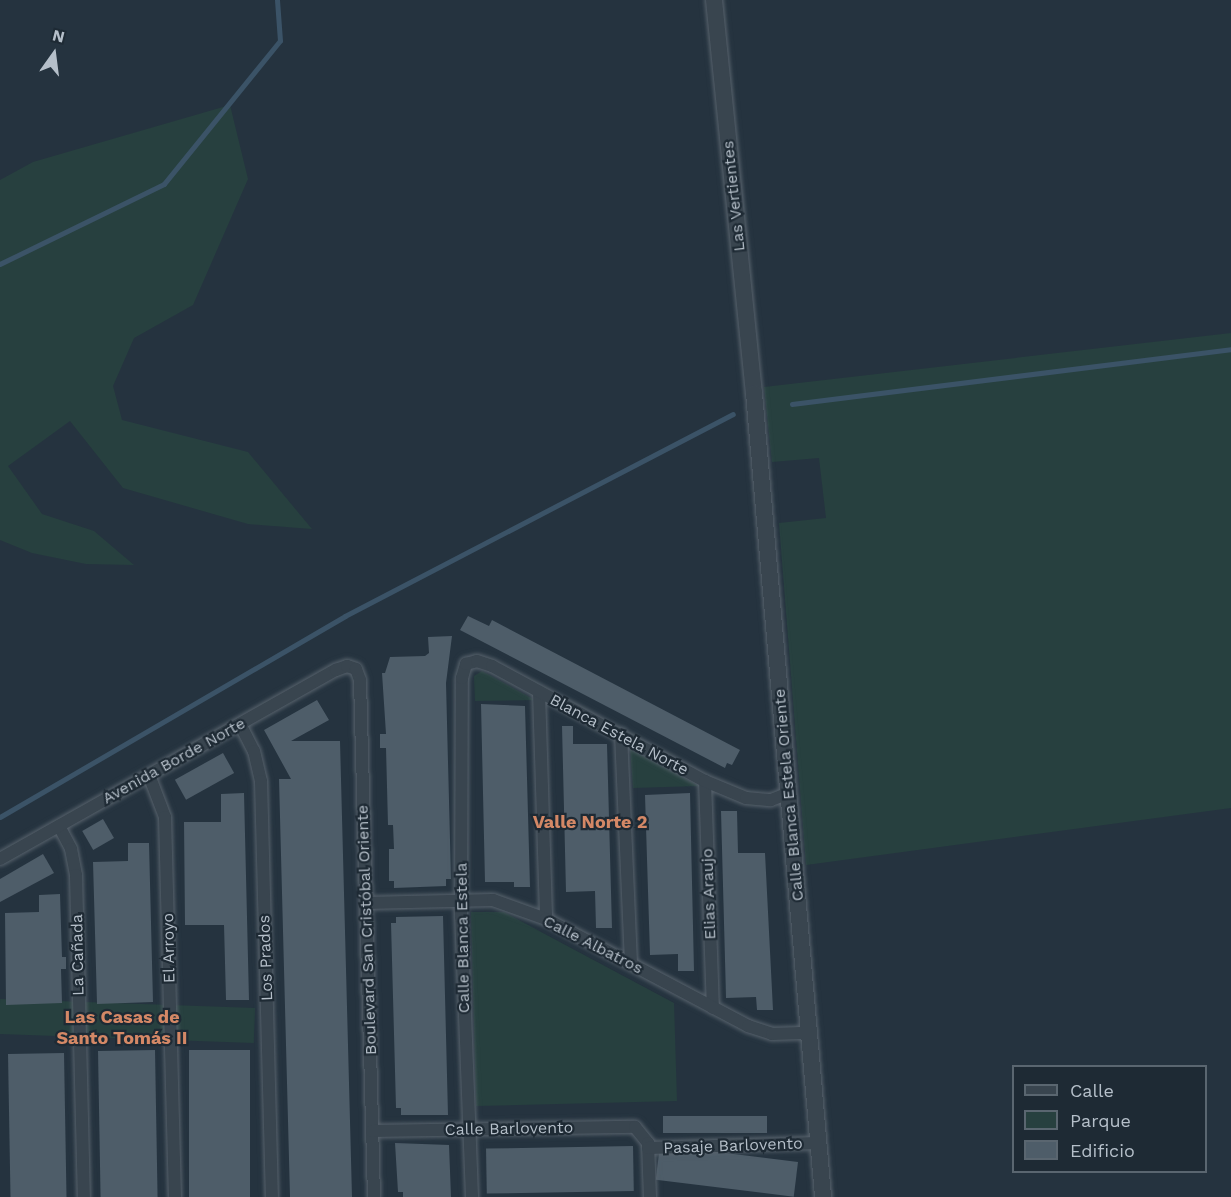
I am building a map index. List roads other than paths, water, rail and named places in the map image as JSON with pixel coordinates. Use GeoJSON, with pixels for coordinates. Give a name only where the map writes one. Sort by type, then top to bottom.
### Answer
{"type":"FeatureCollection","features":[{"type":"Feature","properties":{"kind":"street","name":"Las Vertientes"},"geometry":{"type":"LineString","coordinates":[[714,0],[754,393]]}},
{"type":"Feature","properties":{"kind":"street","name":"Calle Blanca Estela Oriente"},"geometry":{"type":"LineString","coordinates":[[754,393],[823,1197]]}},
{"type":"Feature","properties":{"kind":"street","name":"Blanca Estela Norte"},"geometry":{"type":"LineString","coordinates":[[462,678],[466,664],[477,661],[621,734],[705,781],[757,801],[789,793]]}},
{"type":"Feature","properties":{"kind":"street","name":"Avenida Borde Norte"},"geometry":{"type":"LineString","coordinates":[[0,859],[336,670],[350,667]]}},
{"type":"Feature","properties":{"kind":"street","name":"Boulevard San Cristóbal Oriente"},"geometry":{"type":"LineString","coordinates":[[350,667],[360,680],[374,1197]]}},
{"type":"Feature","properties":{"kind":"street","name":"Calle Blanca Estela"},"geometry":{"type":"LineString","coordinates":[[462,678],[462,898],[472,1197]]}},
{"type":"Feature","properties":{"kind":"street"},"geometry":{"type":"LineString","coordinates":[[538,692],[546,919]]}},
{"type":"Feature","properties":{"kind":"street","name":"Los Prados"},"geometry":{"type":"LineString","coordinates":[[240,724],[254,751],[261,782],[272,1197]]}},
{"type":"Feature","properties":{"kind":"street"},"geometry":{"type":"LineString","coordinates":[[621,734],[631,964]]}},
{"type":"Feature","properties":{"kind":"street","name":"El Arroyo"},"geometry":{"type":"LineString","coordinates":[[149,775],[165,817],[175,1197]]}},
{"type":"Feature","properties":{"kind":"street","name":"Elias Araujo"},"geometry":{"type":"LineString","coordinates":[[705,781],[713,1008]]}},
{"type":"Feature","properties":{"kind":"street","name":"La Cañada"},"geometry":{"type":"LineString","coordinates":[[59,826],[71,849],[76,875],[84,1197]]}},
{"type":"Feature","properties":{"kind":"street","name":"Calle Albatros"},"geometry":{"type":"LineString","coordinates":[[366,903],[462,898],[493,900],[546,919],[713,1008],[772,1034],[809,1033]]}},
{"type":"Feature","properties":{"kind":"street","name":"Calle Barlovento"},"geometry":{"type":"LineString","coordinates":[[372,1131],[630,1126],[643,1133],[648,1148]]}},
{"type":"Feature","properties":{"kind":"street","name":"Pasaje Barlovento"},"geometry":{"type":"LineString","coordinates":[[648,1148],[818,1143]]}},
{"type":"Feature","properties":{"kind":"street"},"geometry":{"type":"LineString","coordinates":[[648,1148],[650,1197]]}},
{"type":"Feature","properties":{"kind":"waterway"},"geometry":{"type":"LineString","coordinates":[[0,264],[164,184],[280,41],[277,0]]}},
{"type":"Feature","properties":{"kind":"waterway"},"geometry":{"type":"LineString","coordinates":[[792,404],[1231,349]]}},
{"type":"Feature","properties":{"kind":"waterway"},"geometry":{"type":"LineString","coordinates":[[0,817],[345,616],[733,414]]}},
{"type":"Feature","properties":{"kind":"district","name":"Valle Norte 2"},"geometry":{"type":"Point","coordinates":[590,822]}},
{"type":"Feature","properties":{"kind":"district","name":"Las Casas de Santo Tomás II"},"geometry":{"type":"Point","coordinates":[122,1028]}}]}
